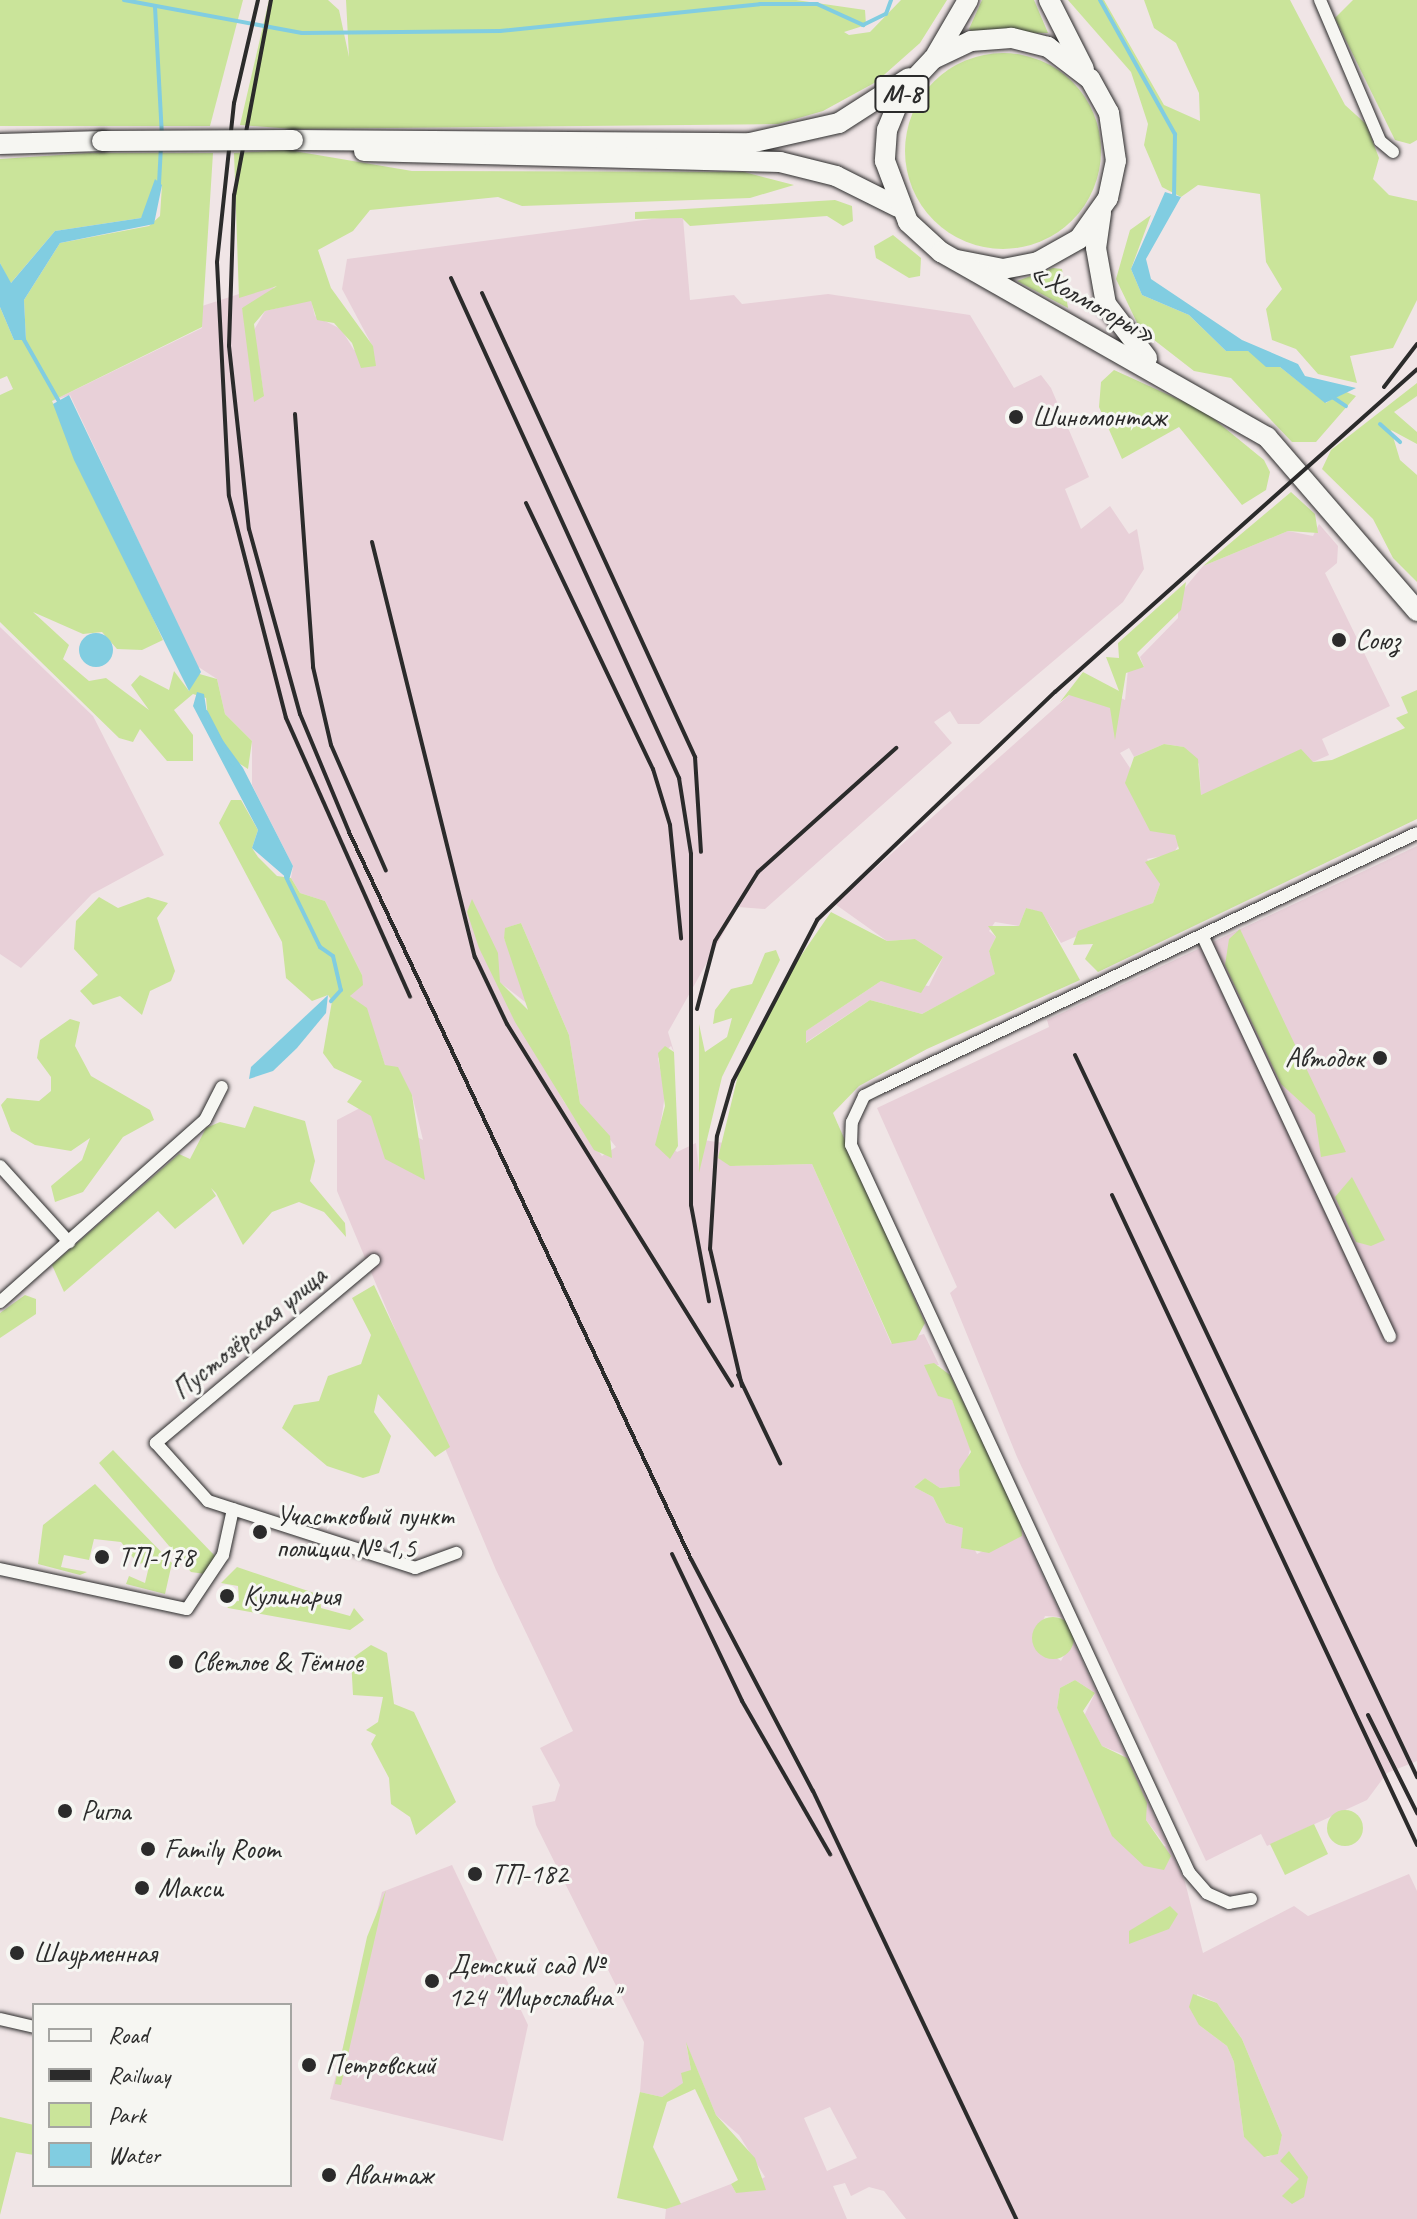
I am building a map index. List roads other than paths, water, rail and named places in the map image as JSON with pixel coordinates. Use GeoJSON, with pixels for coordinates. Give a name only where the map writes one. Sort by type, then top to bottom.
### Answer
{"type":"FeatureCollection","features":[{"type":"Feature","properties":{"kind":"main road","name":"«Холмогоры»"},"geometry":{"type":"LineString","coordinates":[[968,0],[887,130],[886,171],[898,207],[920,235],[957,260],[1164,374]]}},
{"type":"Feature","properties":{"kind":"main road","name":"«Холмогоры»"},"geometry":{"type":"LineString","coordinates":[[1049,0],[1090,79],[1116,143],[1096,248],[1106,304],[1164,374]]}},
{"type":"Feature","properties":{"kind":"main road","name":"«Холмогоры»"},"geometry":{"type":"LineString","coordinates":[[926,65],[971,41],[1011,38],[1059,53],[1090,79]]}},
{"type":"Feature","properties":{"kind":"main road"},"geometry":{"type":"LineString","coordinates":[[0,144],[293,140],[750,143],[839,123],[926,65]]}},
{"type":"Feature","properties":{"kind":"main road"},"geometry":{"type":"LineString","coordinates":[[293,140],[405,158],[780,162],[836,176],[898,207]]}},
{"type":"Feature","properties":{"kind":"main road","name":"«Холмогоры»"},"geometry":{"type":"LineString","coordinates":[[957,260],[1003,269],[1038,262],[1079,239],[1101,211]]}},
{"type":"Feature","properties":{"kind":"main road","name":"М-8"},"geometry":{"type":"LineString","coordinates":[[1164,374],[1284,450],[1417,611]]}},
{"type":"Feature","properties":{"kind":"street"},"geometry":{"type":"LineString","coordinates":[[1320,0],[1380,141],[1393,152]]}},
{"type":"Feature","properties":{"kind":"street"},"geometry":{"type":"LineString","coordinates":[[1251,1899],[1229,1903],[1207,1893],[1189,1872],[851,1145],[864,1096],[1417,833]]}},
{"type":"Feature","properties":{"kind":"street"},"geometry":{"type":"LineString","coordinates":[[1203,937],[1390,1336]]}},
{"type":"Feature","properties":{"kind":"street"},"geometry":{"type":"LineString","coordinates":[[0,1302],[205,1120],[222,1087]]}},
{"type":"Feature","properties":{"kind":"street"},"geometry":{"type":"LineString","coordinates":[[0,1166],[69,1242]]}},
{"type":"Feature","properties":{"kind":"street","name":"Пустозёрская улица"},"geometry":{"type":"LineString","coordinates":[[233,1509],[208,1501],[156,1443],[374,1260]]}},
{"type":"Feature","properties":{"kind":"street"},"geometry":{"type":"LineString","coordinates":[[0,1569],[187,1609],[223,1555],[233,1509],[415,1568],[456,1553]]}},
{"type":"Feature","properties":{"kind":"street"},"geometry":{"type":"LineString","coordinates":[[0,2019],[32,2027]]}},
{"type":"Feature","properties":{"kind":"water"},"geometry":{"type":"Polygon","coordinates":[[[155,179],[162,185],[154,224],[60,243],[24,300],[26,340],[14,340],[0,307],[0,263],[11,283],[55,231],[141,218],[155,179]]]}},
{"type":"Feature","properties":{"kind":"water"},"geometry":{"type":"Polygon","coordinates":[[[1165,192],[1181,197],[1146,259],[1151,279],[1242,340],[1298,364],[1305,376],[1356,388],[1325,403],[1280,367],[1266,367],[1248,351],[1226,351],[1189,315],[1142,295],[1131,269],[1165,192]]]}},
{"type":"Feature","properties":{"kind":"water"},"geometry":{"type":"Polygon","coordinates":[[[69,395],[201,672],[189,691],[74,460],[53,404],[69,395]]]}},
{"type":"Feature","properties":{"kind":"water"},"geometry":{"type":"Polygon","coordinates":[[[96,633],[108,638],[113,650],[108,662],[96,667],[84,662],[79,650],[84,638],[96,633]]]}},
{"type":"Feature","properties":{"kind":"water"},"geometry":{"type":"Polygon","coordinates":[[[197,692],[204,694],[208,720],[243,768],[293,866],[289,880],[252,848],[258,830],[193,706],[197,692]]]}},
{"type":"Feature","properties":{"kind":"water"},"geometry":{"type":"Polygon","coordinates":[[[328,995],[326,1013],[297,1048],[273,1071],[249,1079],[251,1067],[328,995]]]}},
{"type":"Feature","properties":{"kind":"waterway"},"geometry":{"type":"LineString","coordinates":[[124,0],[302,33],[500,31],[760,4],[817,4],[863,25],[886,14],[891,0]]}},
{"type":"Feature","properties":{"kind":"waterway"},"geometry":{"type":"LineString","coordinates":[[1100,0],[1175,134],[1174,197]]}},
{"type":"Feature","properties":{"kind":"waterway"},"geometry":{"type":"LineString","coordinates":[[155,7],[162,136]]}},
{"type":"Feature","properties":{"kind":"waterway"},"geometry":{"type":"LineString","coordinates":[[159,184],[161,149]]}},
{"type":"Feature","properties":{"kind":"waterway"},"geometry":{"type":"LineString","coordinates":[[23,338],[60,403]]}},
{"type":"Feature","properties":{"kind":"waterway"},"geometry":{"type":"LineString","coordinates":[[1331,396],[1346,406]]}},
{"type":"Feature","properties":{"kind":"waterway"},"geometry":{"type":"LineString","coordinates":[[1380,424],[1400,442]]}},
{"type":"Feature","properties":{"kind":"waterway"},"geometry":{"type":"LineString","coordinates":[[206,712],[233,764]]}},
{"type":"Feature","properties":{"kind":"waterway"},"geometry":{"type":"LineString","coordinates":[[286,877],[320,947],[333,956],[341,990],[331,1001]]}},
{"type":"Feature","properties":{"kind":"railway"},"geometry":{"type":"LineString","coordinates":[[258,0],[234,103],[217,262],[229,496],[286,718],[410,997]]}},
{"type":"Feature","properties":{"kind":"railway"},"geometry":{"type":"LineString","coordinates":[[271,0],[234,195],[229,346],[249,529],[300,714],[349,832],[691,1559],[813,1791],[1016,2219]]}},
{"type":"Feature","properties":{"kind":"railway"},"geometry":{"type":"LineString","coordinates":[[451,278],[679,778],[691,854],[691,1205],[709,1301]]}},
{"type":"Feature","properties":{"kind":"railway"},"geometry":{"type":"LineString","coordinates":[[482,293],[695,757],[701,852]]}},
{"type":"Feature","properties":{"kind":"railway"},"geometry":{"type":"LineString","coordinates":[[1384,387],[1417,344]]}},
{"type":"Feature","properties":{"kind":"railway"},"geometry":{"type":"LineString","coordinates":[[742,1386],[710,1249],[717,1136],[733,1081],[817,920],[1055,692],[1417,369]]}},
{"type":"Feature","properties":{"kind":"railway"},"geometry":{"type":"LineString","coordinates":[[295,414],[313,667],[331,745],[386,871]]}},
{"type":"Feature","properties":{"kind":"railway"},"geometry":{"type":"LineString","coordinates":[[526,503],[653,769],[670,825],[681,938]]}},
{"type":"Feature","properties":{"kind":"railway"},"geometry":{"type":"LineString","coordinates":[[372,542],[475,957],[507,1024],[732,1386]]}},
{"type":"Feature","properties":{"kind":"railway"},"geometry":{"type":"LineString","coordinates":[[697,1009],[715,941],[758,872],[896,748]]}},
{"type":"Feature","properties":{"kind":"railway"},"geometry":{"type":"LineString","coordinates":[[1075,1055],[1417,1777]]}},
{"type":"Feature","properties":{"kind":"railway"},"geometry":{"type":"LineString","coordinates":[[1112,1195],[1417,1845]]}},
{"type":"Feature","properties":{"kind":"railway"},"geometry":{"type":"LineString","coordinates":[[738,1375],[780,1463]]}},
{"type":"Feature","properties":{"kind":"railway"},"geometry":{"type":"LineString","coordinates":[[672,1554],[742,1701],[830,1854]]}},
{"type":"Feature","properties":{"kind":"railway"},"geometry":{"type":"LineString","coordinates":[[1368,1715],[1417,1813]]}},
{"type":"Feature","properties":{"kind":"place","name":"Шиномонтаж"},"geometry":{"type":"Point","coordinates":[1016,417]}},
{"type":"Feature","properties":{"kind":"place","name":"Союз"},"geometry":{"type":"Point","coordinates":[1339,640]}},
{"type":"Feature","properties":{"kind":"place","name":"Автодок"},"geometry":{"type":"Point","coordinates":[1380,1058]}},
{"type":"Feature","properties":{"kind":"place","name":"Участковый пункт полиции № 1,5"},"geometry":{"type":"Point","coordinates":[260,1532]}},
{"type":"Feature","properties":{"kind":"place","name":"ТП-178"},"geometry":{"type":"Point","coordinates":[102,1557]}},
{"type":"Feature","properties":{"kind":"place","name":"Кулинария"},"geometry":{"type":"Point","coordinates":[227,1596]}},
{"type":"Feature","properties":{"kind":"place","name":"Светлое & Тёмное"},"geometry":{"type":"Point","coordinates":[176,1662]}},
{"type":"Feature","properties":{"kind":"place","name":"Ригла"},"geometry":{"type":"Point","coordinates":[65,1811]}},
{"type":"Feature","properties":{"kind":"place","name":"Family Room"},"geometry":{"type":"Point","coordinates":[148,1849]}},
{"type":"Feature","properties":{"kind":"place","name":"ТП-182"},"geometry":{"type":"Point","coordinates":[475,1874]}},
{"type":"Feature","properties":{"kind":"place","name":"Макси"},"geometry":{"type":"Point","coordinates":[142,1888]}},
{"type":"Feature","properties":{"kind":"place","name":"Шаурменная"},"geometry":{"type":"Point","coordinates":[17,1953]}},
{"type":"Feature","properties":{"kind":"place","name":"Детский сад № 124 \"Мирославна\""},"geometry":{"type":"Point","coordinates":[432,1981]}},
{"type":"Feature","properties":{"kind":"place","name":"Петровский"},"geometry":{"type":"Point","coordinates":[309,2065]}},
{"type":"Feature","properties":{"kind":"place","name":"Авантаж"},"geometry":{"type":"Point","coordinates":[329,2175]}}]}
